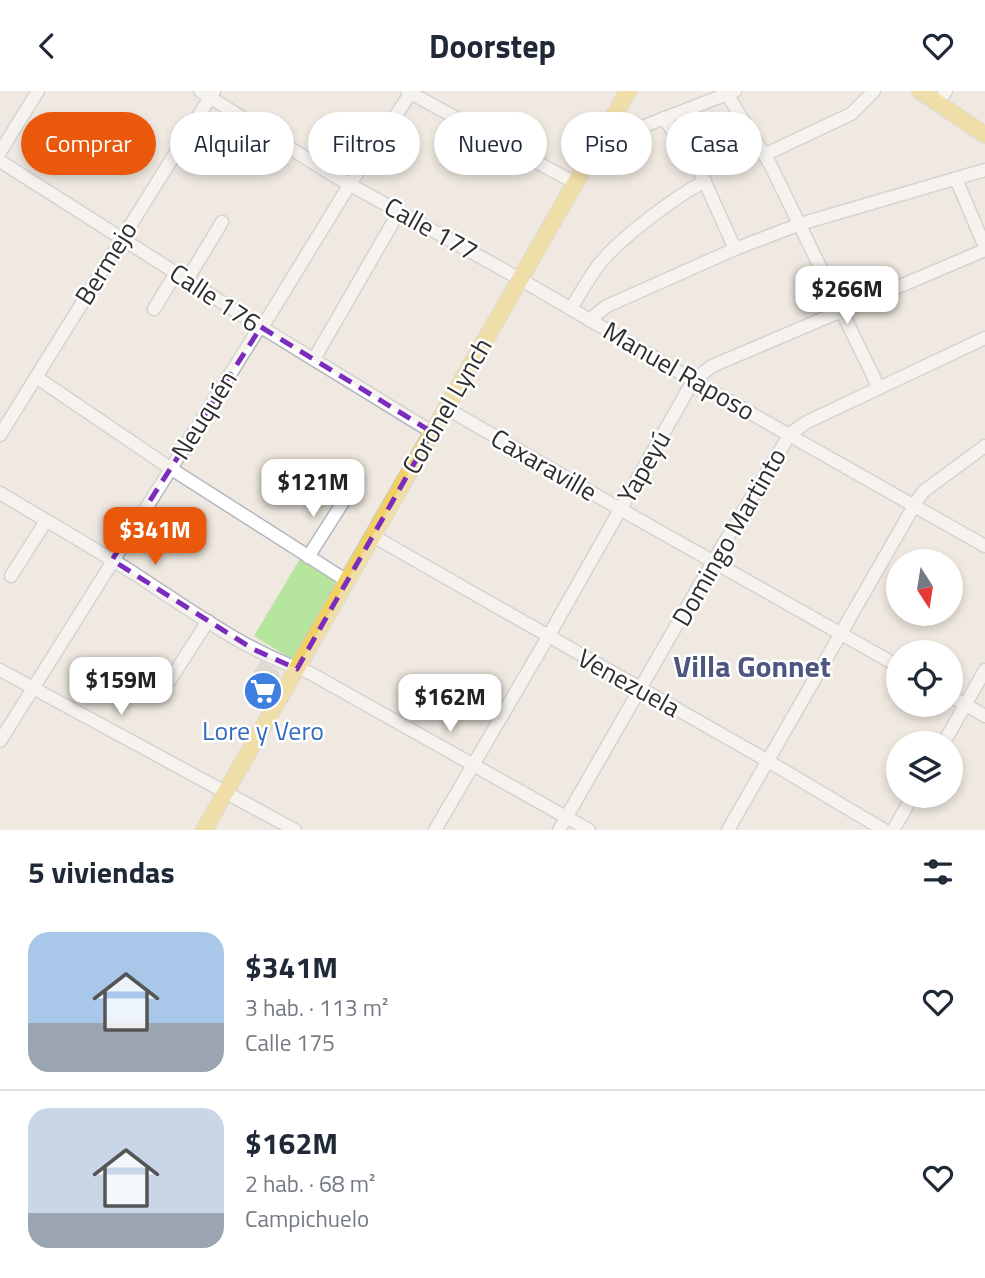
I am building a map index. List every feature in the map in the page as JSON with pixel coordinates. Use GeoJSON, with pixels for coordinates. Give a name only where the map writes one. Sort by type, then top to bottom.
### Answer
{"type":"FeatureCollection","features":[{"type":"Feature","properties":{"kind":"main road","name":"Coronel Lynch"},"geometry":{"type":"LineString","coordinates":[[615,112],[628,91]]}},
{"type":"Feature","properties":{"kind":"main road"},"geometry":{"type":"LineString","coordinates":[[920,91],[942,97],[985,135]]}},
{"type":"Feature","properties":{"kind":"main road","name":"Coronel Lynch"},"geometry":{"type":"LineString","coordinates":[[204,830],[579,175]]}},
{"type":"Feature","properties":{"kind":"street"},"geometry":{"type":"LineString","coordinates":[[0,152],[38,91]]}},
{"type":"Feature","properties":{"kind":"street"},"geometry":{"type":"LineString","coordinates":[[764,155],[851,114],[874,91]]}},
{"type":"Feature","properties":{"kind":"street"},"geometry":{"type":"LineString","coordinates":[[410,92],[575,183]]}},
{"type":"Feature","properties":{"kind":"street","name":"Neuquén"},"geometry":{"type":"LineString","coordinates":[[0,741],[349,184],[410,92]]}},
{"type":"Feature","properties":{"kind":"street","name":"Calle 177"},"geometry":{"type":"LineString","coordinates":[[208,93],[349,184],[520,279]]}},
{"type":"Feature","properties":{"kind":"street","name":"Bermejo"},"geometry":{"type":"LineString","coordinates":[[0,435],[208,93]]}},
{"type":"Feature","properties":{"kind":"street"},"geometry":{"type":"LineString","coordinates":[[652,123],[731,93],[741,122],[764,155],[879,388]]}},
{"type":"Feature","properties":{"kind":"street"},"geometry":{"type":"LineString","coordinates":[[664,118],[705,181],[735,249]]}},
{"type":"Feature","properties":{"kind":"street","name":"Calle 176"},"geometry":{"type":"LineString","coordinates":[[0,161],[432,432]]}},
{"type":"Feature","properties":{"kind":"street"},"geometry":{"type":"LineString","coordinates":[[589,320],[607,306],[735,249],[800,225],[985,170]]}},
{"type":"Feature","properties":{"kind":"street"},"geometry":{"type":"LineString","coordinates":[[956,179],[985,249]]}},
{"type":"Feature","properties":{"kind":"street"},"geometry":{"type":"LineString","coordinates":[[571,308],[604,259],[646,222],[705,181]]}},
{"type":"Feature","properties":{"kind":"street"},"geometry":{"type":"LineString","coordinates":[[314,359],[399,212]]}},
{"type":"Feature","properties":{"kind":"street"},"geometry":{"type":"LineString","coordinates":[[154,309],[222,222]]}},
{"type":"Feature","properties":{"kind":"street","name":"Yapeyú"},"geometry":{"type":"LineString","coordinates":[[435,830],[694,381],[712,366],[985,249]]}},
{"type":"Feature","properties":{"kind":"street","name":"Manuel Raposo"},"geometry":{"type":"LineString","coordinates":[[520,279],[985,546]]}},
{"type":"Feature","properties":{"kind":"street","name":"Domingo Martinto"},"geometry":{"type":"LineString","coordinates":[[559,830],[790,435],[807,422],[985,338]]}},
{"type":"Feature","properties":{"kind":"street"},"geometry":{"type":"LineString","coordinates":[[36,377],[170,468],[347,582]]}},
{"type":"Feature","properties":{"kind":"street","name":"Caxaraville"},"geometry":{"type":"LineString","coordinates":[[446,408],[886,659]]}},
{"type":"Feature","properties":{"kind":"street"},"geometry":{"type":"LineString","coordinates":[[728,830],[923,491],[985,446]]}},
{"type":"Feature","properties":{"kind":"street"},"geometry":{"type":"LineString","coordinates":[[0,493],[272,659],[310,673],[589,830]]}},
{"type":"Feature","properties":{"kind":"street"},"geometry":{"type":"LineString","coordinates":[[308,557],[345,499]]}},
{"type":"Feature","properties":{"kind":"street"},"geometry":{"type":"LineString","coordinates":[[10,576],[46,521]]}},
{"type":"Feature","properties":{"kind":"street","name":"Venezuela"},"geometry":{"type":"LineString","coordinates":[[373,536],[884,830]]}},
{"type":"Feature","properties":{"kind":"street"},"geometry":{"type":"LineString","coordinates":[[170,680],[208,621]]}},
{"type":"Feature","properties":{"kind":"street"},"geometry":{"type":"LineString","coordinates":[[0,670],[295,830]]}},
{"type":"Feature","properties":{"kind":"street"},"geometry":{"type":"LineString","coordinates":[[950,731],[985,670]]}},
{"type":"Feature","properties":{"kind":"street"},"geometry":{"type":"LineString","coordinates":[[965,704],[985,716]]}},
{"type":"Feature","properties":{"kind":"street"},"geometry":{"type":"LineString","coordinates":[[894,830],[906,808]]}},
{"type":"Feature","properties":{"kind":"highlighted area"},"geometry":{"type":"Polygon","coordinates":[[[261,327],[432,432],[297,669],[253,649],[112,560],[261,327]]]}},
{"type":"Feature","properties":{"kind":"green space"},"geometry":{"type":"Polygon","coordinates":[[[300,559],[335,582],[295,661],[254,636],[300,559]]]}},
{"type":"Feature","properties":{"kind":"building"},"geometry":{"type":"Polygon","coordinates":[[[261,662],[277,671],[279,676],[274,684],[255,672],[261,662]]]}},
{"type":"Feature","properties":{"kind":"building"},"geometry":{"type":"Polygon","coordinates":[[[255,672],[274,684],[265,699],[245,687],[255,672]]]}},
{"type":"Feature","properties":{"kind":"place","name":"Lore y Vero"},"geometry":{"type":"Point","coordinates":[263,691]}},
{"type":"Feature","properties":{"kind":"district","name":"Villa Gonnet"},"geometry":{"type":"Point","coordinates":[752,667]}}]}
